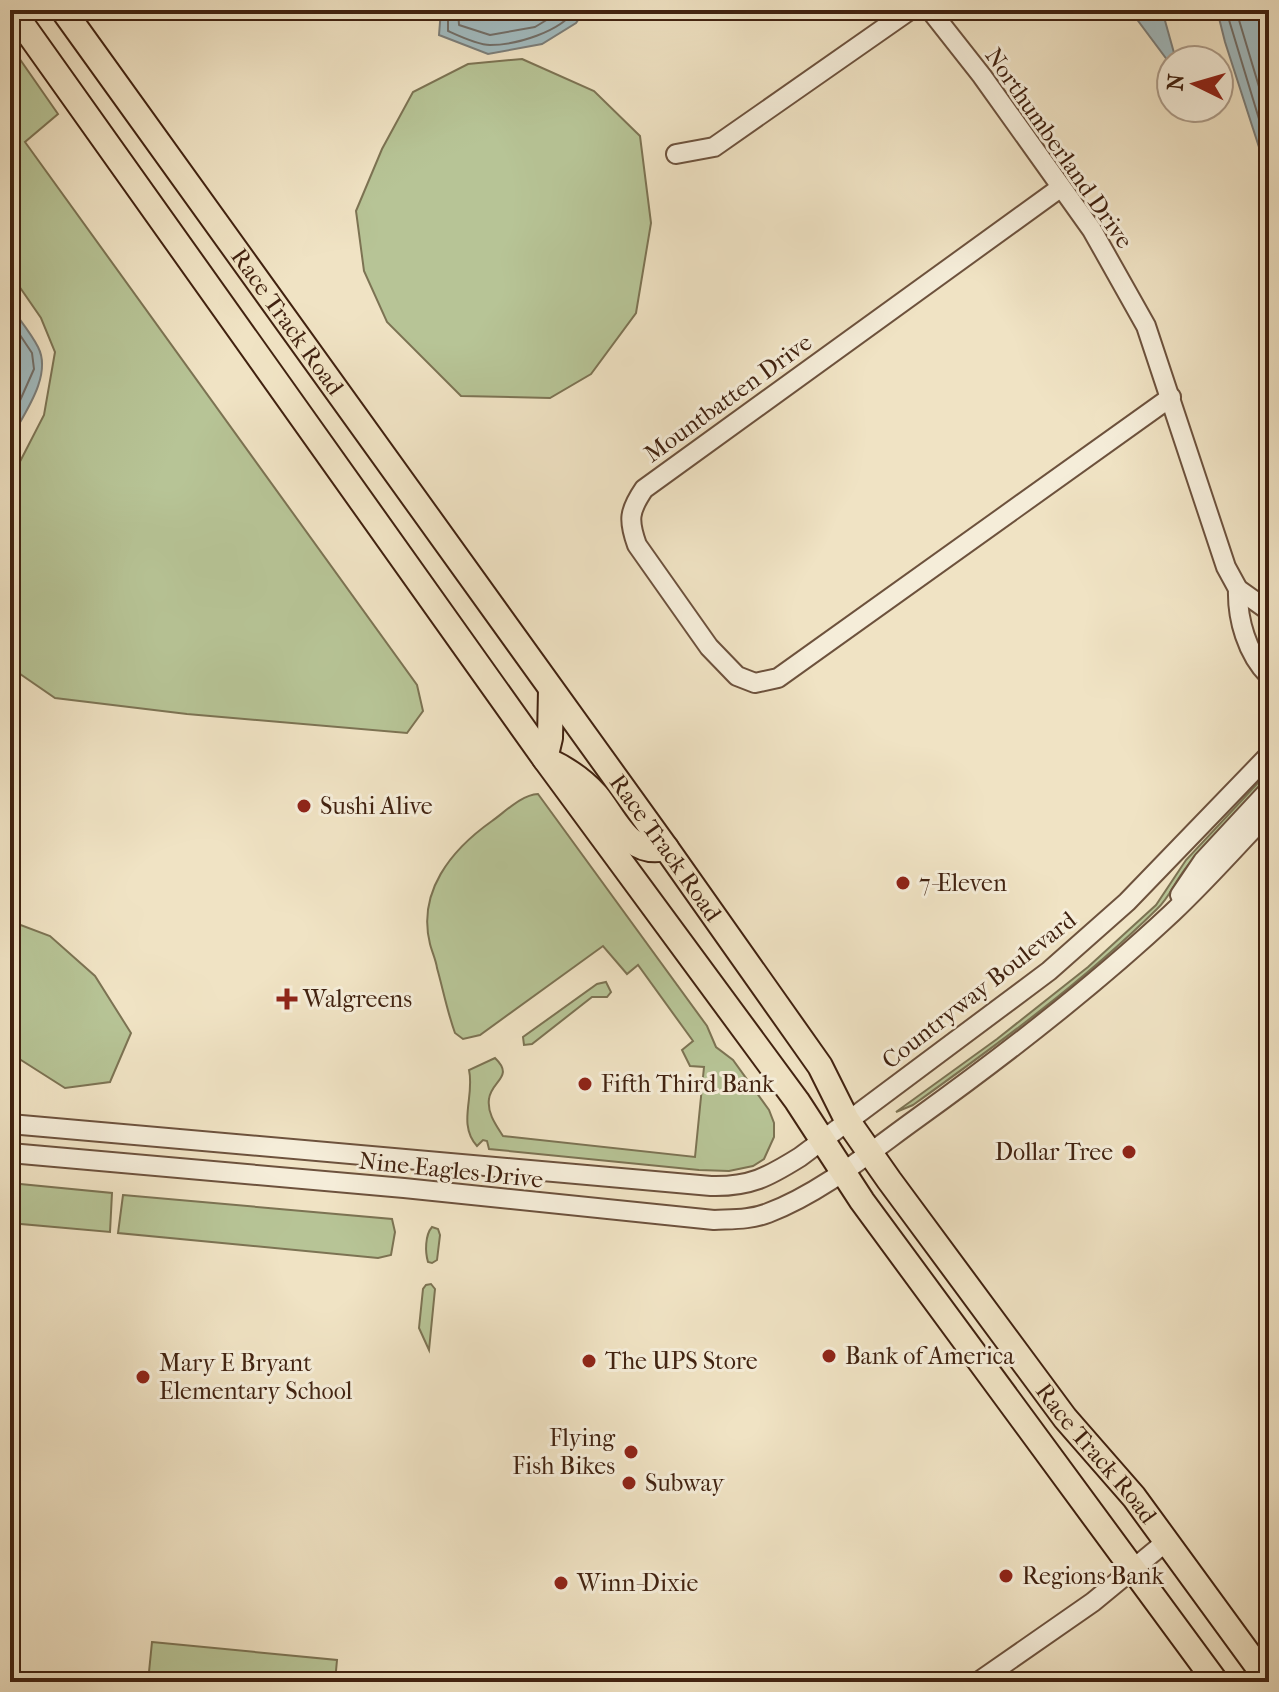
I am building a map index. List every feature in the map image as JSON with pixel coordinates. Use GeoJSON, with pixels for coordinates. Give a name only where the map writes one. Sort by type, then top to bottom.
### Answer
{"type":"FeatureCollection","features":[{"type":"Feature","properties":{"kind":"main road","name":"Race Track Road"},"geometry":{"type":"LineString","coordinates":[[12,10],[545,759],[824,1138],[862,1201],[1216,1682]]}},
{"type":"Feature","properties":{"kind":"main road","name":"Race Track Road"},"geometry":{"type":"LineString","coordinates":[[63,10],[820,1066],[847,1120],[869,1152],[1065,1418],[1134,1497],[1269,1682]]}},
{"type":"Feature","properties":{"kind":"main road"},"geometry":{"type":"LineString","coordinates":[[551,690],[552,712],[545,759],[567,768],[583,782],[634,844],[655,850],[666,848]]}},
{"type":"Feature","properties":{"kind":"street"},"geometry":{"type":"LineString","coordinates":[[676,154],[714,147],[910,10]]}},
{"type":"Feature","properties":{"kind":"street","name":"Northumberland Drive"},"geometry":{"type":"LineString","coordinates":[[930,10],[982,76],[1092,230],[1146,326],[1226,567],[1238,589],[1237,612],[1247,639],[1269,676]]}},
{"type":"Feature","properties":{"kind":"street","name":"Mountbatten Drive"},"geometry":{"type":"LineString","coordinates":[[1060,188],[644,489],[633,506],[630,525],[637,545],[709,647],[737,676],[755,683],[778,678],[1171,397]]}},
{"type":"Feature","properties":{"kind":"street"},"geometry":{"type":"LineString","coordinates":[[1238,589],[1269,611]]}},
{"type":"Feature","properties":{"kind":"street","name":"Countryway Boulevard"},"geometry":{"type":"LineString","coordinates":[[847,1120],[1049,971],[1127,902],[1269,755]]}},
{"type":"Feature","properties":{"kind":"street"},"geometry":{"type":"LineString","coordinates":[[1166,918],[1192,874],[1269,790]]}},
{"type":"Feature","properties":{"kind":"street"},"geometry":{"type":"LineString","coordinates":[[869,1152],[1012,1050],[1166,918],[1269,812]]}},
{"type":"Feature","properties":{"kind":"street","name":"Nine Eagles Drive"},"geometry":{"type":"LineString","coordinates":[[10,1124],[732,1186],[764,1179],[847,1120]]}},
{"type":"Feature","properties":{"kind":"street","name":"Nine Eagles Drive"},"geometry":{"type":"LineString","coordinates":[[10,1153],[404,1188],[714,1220],[765,1215],[810,1192],[869,1152]]}},
{"type":"Feature","properties":{"kind":"street"},"geometry":{"type":"LineString","coordinates":[[978,1682],[1093,1602],[1167,1541]]}},
{"type":"Feature","properties":{"kind":"green space"},"geometry":{"type":"Polygon","coordinates":[[[10,45],[58,114],[25,142],[417,685],[423,711],[407,733],[187,714],[55,698],[10,667],[10,481],[44,415],[55,352],[41,318],[10,273],[10,45]]]}},
{"type":"Feature","properties":{"kind":"green space"},"geometry":{"type":"Polygon","coordinates":[[[522,59],[594,91],[640,136],[651,223],[636,313],[591,374],[550,398],[461,396],[387,322],[364,271],[356,211],[382,149],[413,92],[468,64],[522,59]]]}},
{"type":"Feature","properties":{"kind":"green space"},"geometry":{"type":"Polygon","coordinates":[[[1269,771],[1269,780],[1185,869],[1161,905],[1128,936],[1008,1036],[913,1105],[896,1112],[997,1039],[1088,967],[1156,905],[1186,860],[1269,771]]]}},
{"type":"Feature","properties":{"kind":"green space"},"geometry":{"type":"Polygon","coordinates":[[[538,794],[707,1026],[716,1047],[733,1060],[769,1110],[774,1123],[774,1137],[764,1159],[753,1166],[729,1171],[699,1170],[489,1149],[487,1141],[483,1140],[477,1146],[471,1137],[467,1119],[469,1070],[495,1058],[503,1070],[491,1093],[489,1109],[503,1136],[695,1157],[704,1067],[690,1066],[682,1050],[693,1041],[638,965],[627,974],[603,946],[480,1035],[463,1039],[455,1033],[427,925],[433,890],[451,859],[477,832],[519,801],[538,794]]]}},
{"type":"Feature","properties":{"kind":"green space"},"geometry":{"type":"Polygon","coordinates":[[[10,921],[50,936],[95,976],[131,1033],[110,1082],[65,1088],[10,1053],[10,921]]]}},
{"type":"Feature","properties":{"kind":"green space"},"geometry":{"type":"Polygon","coordinates":[[[606,982],[611,992],[607,997],[592,997],[532,1044],[524,1045],[523,1037],[597,984],[606,982]]]}},
{"type":"Feature","properties":{"kind":"green space"},"geometry":{"type":"Polygon","coordinates":[[[10,1183],[112,1193],[110,1232],[10,1223],[10,1183]]]}},
{"type":"Feature","properties":{"kind":"green space"},"geometry":{"type":"Polygon","coordinates":[[[123,1195],[392,1219],[395,1232],[391,1255],[378,1258],[118,1233],[123,1195]]]}},
{"type":"Feature","properties":{"kind":"green space"},"geometry":{"type":"Polygon","coordinates":[[[432,1227],[438,1229],[440,1235],[437,1260],[432,1263],[428,1262],[426,1249],[432,1227]]]}},
{"type":"Feature","properties":{"kind":"green space"},"geometry":{"type":"Polygon","coordinates":[[[431,1284],[435,1289],[429,1350],[419,1328],[423,1289],[431,1284]]]}},
{"type":"Feature","properties":{"kind":"green space"},"geometry":{"type":"Polygon","coordinates":[[[152,1642],[337,1660],[335,1682],[148,1682],[152,1642]]]}},
{"type":"Feature","properties":{"kind":"water"},"geometry":{"type":"Polygon","coordinates":[[[441,10],[585,10],[576,23],[542,44],[488,54],[439,35],[441,10]]]}},
{"type":"Feature","properties":{"kind":"water"},"geometry":{"type":"Polygon","coordinates":[[[1130,10],[1162,10],[1172,44],[1155,44],[1130,10]]]}},
{"type":"Feature","properties":{"kind":"water"},"geometry":{"type":"Polygon","coordinates":[[[1217,10],[1269,10],[1269,178],[1235,73],[1235,44],[1225,42],[1217,10]]]}},
{"type":"Feature","properties":{"kind":"water"},"geometry":{"type":"Polygon","coordinates":[[[10,306],[38,347],[42,370],[29,407],[10,440],[10,306]]]}},
{"type":"Feature","properties":{"kind":"place","name":"Sushi Alive"},"geometry":{"type":"Point","coordinates":[304,806]}},
{"type":"Feature","properties":{"kind":"place","name":"7-Eleven"},"geometry":{"type":"Point","coordinates":[903,883]}},
{"type":"Feature","properties":{"kind":"place","name":"Walgreens"},"geometry":{"type":"Point","coordinates":[287,999]}},
{"type":"Feature","properties":{"kind":"place","name":"Fifth Third Bank"},"geometry":{"type":"Point","coordinates":[585,1084]}},
{"type":"Feature","properties":{"kind":"place","name":"Dollar Tree"},"geometry":{"type":"Point","coordinates":[1129,1152]}},
{"type":"Feature","properties":{"kind":"place","name":"Bank of America"},"geometry":{"type":"Point","coordinates":[829,1356]}},
{"type":"Feature","properties":{"kind":"place","name":"The UPS Store"},"geometry":{"type":"Point","coordinates":[589,1361]}},
{"type":"Feature","properties":{"kind":"place","name":"Mary E Bryant Elementary School"},"geometry":{"type":"Point","coordinates":[143,1377]}},
{"type":"Feature","properties":{"kind":"place","name":"Flying Fish Bikes"},"geometry":{"type":"Point","coordinates":[631,1452]}},
{"type":"Feature","properties":{"kind":"place","name":"Subway"},"geometry":{"type":"Point","coordinates":[629,1483]}},
{"type":"Feature","properties":{"kind":"place","name":"Regions Bank"},"geometry":{"type":"Point","coordinates":[1006,1576]}},
{"type":"Feature","properties":{"kind":"place","name":"Winn-Dixie"},"geometry":{"type":"Point","coordinates":[561,1583]}}]}
